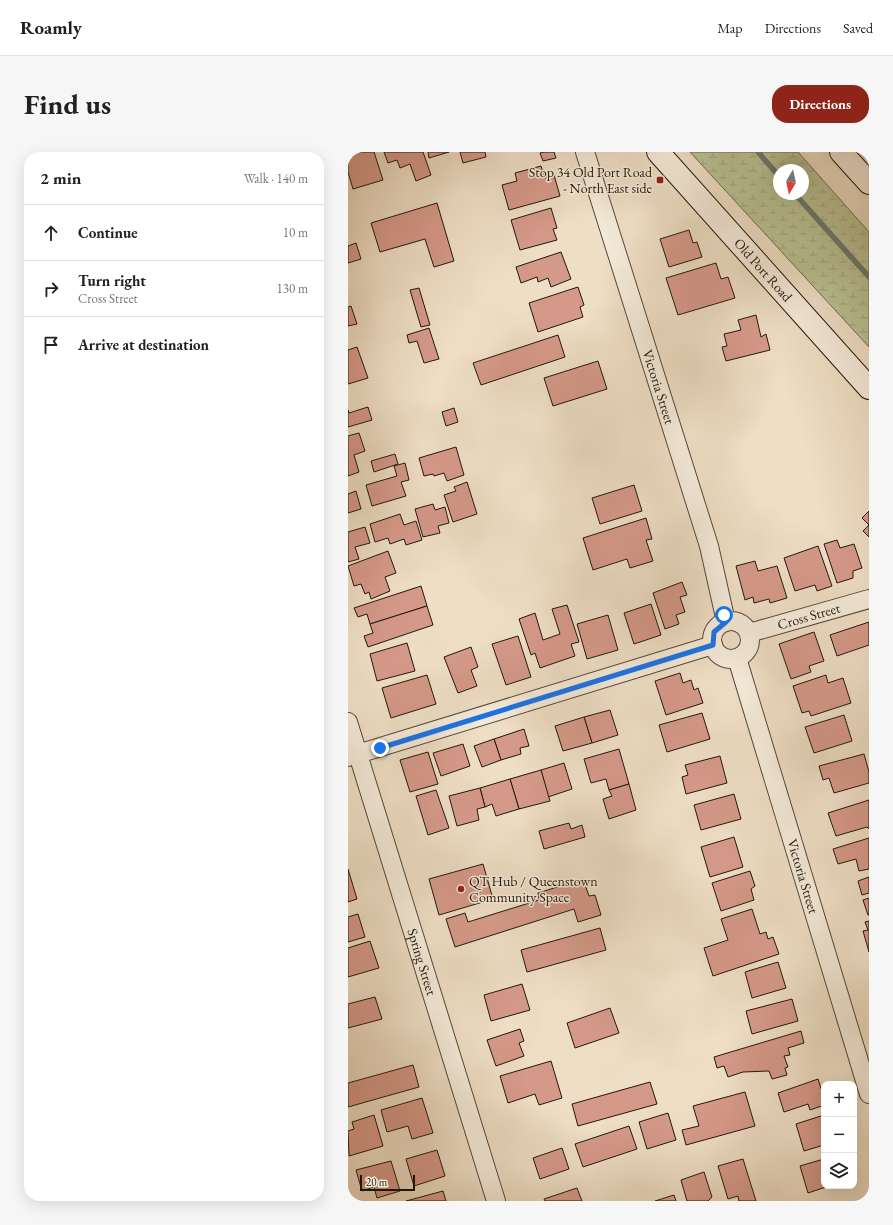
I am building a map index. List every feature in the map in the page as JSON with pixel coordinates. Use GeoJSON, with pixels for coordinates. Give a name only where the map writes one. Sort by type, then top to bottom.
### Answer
{"type":"FeatureCollection","features":[{"type":"Feature","properties":{"kind":"main road","name":"Old Port Road"},"geometry":{"type":"LineString","coordinates":[[658,152],[869,388]]}},
{"type":"Feature","properties":{"kind":"main road"},"geometry":{"type":"LineString","coordinates":[[841,152],[869,183]]}},
{"type":"Feature","properties":{"kind":"street","name":"Victoria Street"},"geometry":{"type":"LineString","coordinates":[[585,152],[709,546],[726,622]]}},
{"type":"Feature","properties":{"kind":"street","name":"Cross Street"},"geometry":{"type":"LineString","coordinates":[[749,633],[869,599]]}},
{"type":"Feature","properties":{"kind":"street"},"geometry":{"type":"LineString","coordinates":[[726,622],[738,623],[749,633],[750,639],[747,651],[737,658],[727,659],[722,656],[713,645],[714,632],[726,622]]}},
{"type":"Feature","properties":{"kind":"street"},"geometry":{"type":"LineString","coordinates":[[353,756],[713,645]]}},
{"type":"Feature","properties":{"kind":"street","name":"Victoria Street"},"geometry":{"type":"LineString","coordinates":[[737,658],[869,1094]]}},
{"type":"Feature","properties":{"kind":"street","name":"Spring Street"},"geometry":{"type":"LineString","coordinates":[[348,722],[353,756],[496,1201]]}},
{"type":"Feature","properties":{"kind":"green space"},"geometry":{"type":"Polygon","coordinates":[[[690,152],[798,152],[809,164],[773,164],[773,200],[809,200],[809,164],[869,232],[869,347],[690,152]]]}},
{"type":"Feature","properties":{"kind":"building"},"geometry":{"type":"Polygon","coordinates":[[[348,152],[374,152],[383,180],[353,189],[348,172],[348,152]]]}},
{"type":"Feature","properties":{"kind":"building"},"geometry":{"type":"Polygon","coordinates":[[[384,152],[423,152],[431,175],[416,181],[410,164],[400,168],[397,160],[388,163],[384,152]]]}},
{"type":"Feature","properties":{"kind":"building"},"geometry":{"type":"Polygon","coordinates":[[[428,152],[449,152],[429,158],[428,152]]]}},
{"type":"Feature","properties":{"kind":"building"},"geometry":{"type":"Polygon","coordinates":[[[460,152],[485,152],[486,157],[463,163],[460,152]]]}},
{"type":"Feature","properties":{"kind":"building"},"geometry":{"type":"Polygon","coordinates":[[[554,152],[556,158],[543,161],[540,153],[554,152]]]}},
{"type":"Feature","properties":{"kind":"building"},"geometry":{"type":"Polygon","coordinates":[[[541,166],[545,178],[554,175],[560,196],[509,210],[502,185],[517,181],[515,173],[541,166]]]}},
{"type":"Feature","properties":{"kind":"building"},"geometry":{"type":"Polygon","coordinates":[[[437,203],[454,261],[434,267],[425,239],[380,252],[371,223],[437,203]]]}},
{"type":"Feature","properties":{"kind":"building"},"geometry":{"type":"Polygon","coordinates":[[[551,208],[557,228],[553,229],[557,240],[520,250],[511,220],[551,208]]]}},
{"type":"Feature","properties":{"kind":"building"},"geometry":{"type":"Polygon","coordinates":[[[689,230],[693,243],[697,242],[702,257],[669,267],[660,239],[689,230]]]}},
{"type":"Feature","properties":{"kind":"building"},"geometry":{"type":"Polygon","coordinates":[[[356,243],[361,259],[348,263],[348,246],[356,243]]]}},
{"type":"Feature","properties":{"kind":"building"},"geometry":{"type":"Polygon","coordinates":[[[561,252],[571,279],[551,287],[548,278],[538,282],[537,277],[521,283],[516,267],[561,252]]]}},
{"type":"Feature","properties":{"kind":"building"},"geometry":{"type":"Polygon","coordinates":[[[716,263],[721,279],[728,277],[735,298],[678,315],[666,278],[716,263]]]}},
{"type":"Feature","properties":{"kind":"building"},"geometry":{"type":"Polygon","coordinates":[[[578,287],[584,305],[580,307],[583,317],[538,332],[529,303],[578,287]]]}},
{"type":"Feature","properties":{"kind":"building"},"geometry":{"type":"Polygon","coordinates":[[[419,288],[430,325],[421,327],[410,290],[419,288]]]}},
{"type":"Feature","properties":{"kind":"building"},"geometry":{"type":"Polygon","coordinates":[[[351,306],[357,324],[348,326],[348,307],[351,306]]]}},
{"type":"Feature","properties":{"kind":"building"},"geometry":{"type":"Polygon","coordinates":[[[756,315],[761,337],[766,334],[770,350],[726,361],[722,347],[727,346],[724,334],[741,330],[738,320],[756,315]]]}},
{"type":"Feature","properties":{"kind":"building"},"geometry":{"type":"Polygon","coordinates":[[[429,328],[439,359],[424,363],[417,341],[409,343],[407,335],[429,328]]]}},
{"type":"Feature","properties":{"kind":"building"},"geometry":{"type":"Polygon","coordinates":[[[558,335],[565,357],[481,385],[473,363],[558,335]]]}},
{"type":"Feature","properties":{"kind":"building"},"geometry":{"type":"Polygon","coordinates":[[[357,347],[368,378],[348,384],[348,350],[357,347]]]}},
{"type":"Feature","properties":{"kind":"building"},"geometry":{"type":"Polygon","coordinates":[[[598,361],[607,389],[553,406],[544,378],[598,361]]]}},
{"type":"Feature","properties":{"kind":"building"},"geometry":{"type":"Polygon","coordinates":[[[368,407],[372,420],[348,427],[348,410],[349,413],[368,407]]]}},
{"type":"Feature","properties":{"kind":"building"},"geometry":{"type":"Polygon","coordinates":[[[454,408],[458,422],[446,426],[442,412],[454,408]]]}},
{"type":"Feature","properties":{"kind":"building"},"geometry":{"type":"Polygon","coordinates":[[[359,433],[365,451],[354,455],[359,472],[348,476],[348,436],[359,433]]]}},
{"type":"Feature","properties":{"kind":"building"},"geometry":{"type":"Polygon","coordinates":[[[456,447],[464,475],[447,481],[444,473],[434,476],[433,474],[424,476],[419,458],[456,447]]]}},
{"type":"Feature","properties":{"kind":"building"},"geometry":{"type":"Polygon","coordinates":[[[395,454],[398,464],[374,472],[371,461],[395,454]]]}},
{"type":"Feature","properties":{"kind":"building"},"geometry":{"type":"Polygon","coordinates":[[[405,463],[409,480],[401,482],[406,496],[372,506],[366,485],[397,476],[394,466],[405,463]]]}},
{"type":"Feature","properties":{"kind":"building"},"geometry":{"type":"Polygon","coordinates":[[[467,482],[477,514],[453,522],[444,495],[456,491],[454,487],[467,482]]]}},
{"type":"Feature","properties":{"kind":"building"},"geometry":{"type":"Polygon","coordinates":[[[634,485],[642,511],[600,524],[592,498],[634,485]]]}},
{"type":"Feature","properties":{"kind":"building"},"geometry":{"type":"Polygon","coordinates":[[[356,491],[361,509],[348,513],[348,494],[356,491]]]}},
{"type":"Feature","properties":{"kind":"building"},"geometry":{"type":"Polygon","coordinates":[[[433,504],[435,510],[445,507],[449,523],[438,526],[440,533],[423,537],[415,509],[433,504]]]}},
{"type":"Feature","properties":{"kind":"building"},"geometry":{"type":"Polygon","coordinates":[[[869,511],[869,525],[862,518],[869,511]]]}},
{"type":"Feature","properties":{"kind":"building"},"geometry":{"type":"Polygon","coordinates":[[[400,514],[404,525],[416,521],[422,540],[406,545],[404,539],[390,544],[388,538],[375,542],[370,524],[400,514]]]}},
{"type":"Feature","properties":{"kind":"building"},"geometry":{"type":"Polygon","coordinates":[[[646,518],[652,539],[646,540],[653,561],[630,568],[627,559],[593,570],[583,538],[646,518]]]}},
{"type":"Feature","properties":{"kind":"building"},"geometry":{"type":"Polygon","coordinates":[[[869,525],[869,537],[863,531],[869,525]]]}},
{"type":"Feature","properties":{"kind":"building"},"geometry":{"type":"Polygon","coordinates":[[[365,527],[370,543],[355,547],[359,559],[348,562],[348,532],[365,527]]]}},
{"type":"Feature","properties":{"kind":"building"},"geometry":{"type":"Polygon","coordinates":[[[837,540],[840,548],[854,544],[862,568],[853,571],[853,578],[837,583],[824,544],[837,540]]]}},
{"type":"Feature","properties":{"kind":"building"},"geometry":{"type":"Polygon","coordinates":[[[818,546],[832,586],[817,591],[815,585],[795,591],[784,558],[818,546]]]}},
{"type":"Feature","properties":{"kind":"building"},"geometry":{"type":"Polygon","coordinates":[[[388,551],[396,573],[385,577],[390,591],[371,599],[369,592],[365,594],[361,584],[354,586],[348,566],[388,551]]]}},
{"type":"Feature","properties":{"kind":"building"},"geometry":{"type":"Polygon","coordinates":[[[755,561],[758,571],[777,566],[787,598],[770,603],[769,599],[754,603],[753,597],[745,600],[736,566],[755,561]]]}},
{"type":"Feature","properties":{"kind":"building"},"geometry":{"type":"Polygon","coordinates":[[[682,582],[687,595],[680,597],[685,612],[676,615],[679,624],[665,629],[653,593],[682,582]]]}},
{"type":"Feature","properties":{"kind":"building"},"geometry":{"type":"Polygon","coordinates":[[[421,586],[427,606],[370,624],[367,614],[358,617],[354,608],[421,586]]]}},
{"type":"Feature","properties":{"kind":"building"},"geometry":{"type":"Polygon","coordinates":[[[651,604],[661,635],[634,644],[624,613],[651,604]]]}},
{"type":"Feature","properties":{"kind":"building"},"geometry":{"type":"Polygon","coordinates":[[[567,605],[579,642],[571,644],[575,656],[540,668],[535,653],[531,655],[519,619],[535,613],[543,640],[560,634],[552,609],[567,605]]]}},
{"type":"Feature","properties":{"kind":"building"},"geometry":{"type":"Polygon","coordinates":[[[427,606],[433,625],[368,647],[364,636],[373,633],[370,624],[427,606]]]}},
{"type":"Feature","properties":{"kind":"building"},"geometry":{"type":"Polygon","coordinates":[[[608,615],[618,650],[587,659],[577,624],[608,615]]]}},
{"type":"Feature","properties":{"kind":"building"},"geometry":{"type":"Polygon","coordinates":[[[869,622],[869,645],[837,656],[830,635],[869,622]]]}},
{"type":"Feature","properties":{"kind":"building"},"geometry":{"type":"Polygon","coordinates":[[[814,632],[824,661],[809,666],[811,672],[791,679],[779,644],[814,632]]]}},
{"type":"Feature","properties":{"kind":"building"},"geometry":{"type":"Polygon","coordinates":[[[518,636],[531,677],[506,685],[492,644],[518,636]]]}},
{"type":"Feature","properties":{"kind":"building"},"geometry":{"type":"Polygon","coordinates":[[[407,643],[415,671],[377,681],[370,654],[407,643]]]}},
{"type":"Feature","properties":{"kind":"building"},"geometry":{"type":"Polygon","coordinates":[[[471,647],[478,667],[471,670],[477,686],[458,693],[444,657],[471,647]]]}},
{"type":"Feature","properties":{"kind":"building"},"geometry":{"type":"Polygon","coordinates":[[[680,673],[683,683],[691,680],[694,690],[698,688],[703,703],[666,715],[655,681],[680,673]]]}},
{"type":"Feature","properties":{"kind":"building"},"geometry":{"type":"Polygon","coordinates":[[[427,675],[436,704],[391,718],[382,688],[427,675]]]}},
{"type":"Feature","properties":{"kind":"building"},"geometry":{"type":"Polygon","coordinates":[[[826,675],[828,683],[843,678],[851,703],[811,716],[809,711],[802,713],[793,686],[826,675]]]}},
{"type":"Feature","properties":{"kind":"building"},"geometry":{"type":"Polygon","coordinates":[[[610,710],[618,735],[592,743],[584,717],[610,710]]]}},
{"type":"Feature","properties":{"kind":"building"},"geometry":{"type":"Polygon","coordinates":[[[702,713],[710,739],[667,752],[659,725],[702,713]]]}},
{"type":"Feature","properties":{"kind":"building"},"geometry":{"type":"Polygon","coordinates":[[[844,715],[852,741],[814,753],[805,727],[844,715]]]}},
{"type":"Feature","properties":{"kind":"building"},"geometry":{"type":"Polygon","coordinates":[[[584,717],[592,743],[563,751],[555,726],[584,717]]]}},
{"type":"Feature","properties":{"kind":"building"},"geometry":{"type":"Polygon","coordinates":[[[524,729],[529,746],[520,748],[521,754],[501,760],[494,739],[524,729]]]}},
{"type":"Feature","properties":{"kind":"building"},"geometry":{"type":"Polygon","coordinates":[[[494,739],[501,760],[482,767],[474,746],[494,739]]]}},
{"type":"Feature","properties":{"kind":"building"},"geometry":{"type":"Polygon","coordinates":[[[463,744],[470,766],[441,776],[433,753],[463,744]]]}},
{"type":"Feature","properties":{"kind":"building"},"geometry":{"type":"Polygon","coordinates":[[[619,749],[629,784],[609,790],[606,779],[591,783],[584,759],[619,749]]]}},
{"type":"Feature","properties":{"kind":"building"},"geometry":{"type":"Polygon","coordinates":[[[428,752],[438,784],[410,792],[400,760],[428,752]]]}},
{"type":"Feature","properties":{"kind":"building"},"geometry":{"type":"Polygon","coordinates":[[[864,754],[869,772],[869,783],[834,793],[829,778],[823,780],[819,766],[864,754]]]}},
{"type":"Feature","properties":{"kind":"building"},"geometry":{"type":"Polygon","coordinates":[[[720,756],[727,783],[686,794],[682,777],[688,775],[685,765],[720,756]]]}},
{"type":"Feature","properties":{"kind":"building"},"geometry":{"type":"Polygon","coordinates":[[[564,763],[572,789],[548,797],[541,770],[564,763]]]}},
{"type":"Feature","properties":{"kind":"building"},"geometry":{"type":"Polygon","coordinates":[[[541,770],[550,801],[519,809],[510,779],[541,770]]]}},
{"type":"Feature","properties":{"kind":"building"},"geometry":{"type":"Polygon","coordinates":[[[510,779],[519,809],[496,816],[492,804],[485,807],[480,788],[510,779]]]}},
{"type":"Feature","properties":{"kind":"building"},"geometry":{"type":"Polygon","coordinates":[[[629,784],[636,810],[609,819],[603,799],[612,796],[609,790],[629,784]]]}},
{"type":"Feature","properties":{"kind":"building"},"geometry":{"type":"Polygon","coordinates":[[[480,788],[485,807],[477,809],[479,820],[457,826],[449,796],[480,788]]]}},
{"type":"Feature","properties":{"kind":"building"},"geometry":{"type":"Polygon","coordinates":[[[436,790],[449,828],[428,835],[416,796],[436,790]]]}},
{"type":"Feature","properties":{"kind":"building"},"geometry":{"type":"Polygon","coordinates":[[[734,794],[741,819],[701,830],[694,805],[734,794]]]}},
{"type":"Feature","properties":{"kind":"building"},"geometry":{"type":"Polygon","coordinates":[[[869,800],[869,829],[867,827],[836,836],[828,813],[869,800]]]}},
{"type":"Feature","properties":{"kind":"building"},"geometry":{"type":"Polygon","coordinates":[[[569,823],[571,829],[582,825],[585,837],[544,849],[539,831],[569,823]]]}},
{"type":"Feature","properties":{"kind":"building"},"geometry":{"type":"Polygon","coordinates":[[[734,837],[743,867],[710,877],[701,847],[734,837]]]}},
{"type":"Feature","properties":{"kind":"building"},"geometry":{"type":"Polygon","coordinates":[[[869,838],[869,869],[859,871],[856,859],[838,864],[833,849],[869,838]]]}},
{"type":"Feature","properties":{"kind":"building","name":"QT Hub / Queenstown Community Space"},"geometry":{"type":"Polygon","coordinates":[[[483,864],[493,899],[439,915],[429,879],[483,864]]]}},
{"type":"Feature","properties":{"kind":"building"},"geometry":{"type":"Polygon","coordinates":[[[348,869],[357,899],[348,902],[348,869]]]}},
{"type":"Feature","properties":{"kind":"building"},"geometry":{"type":"Polygon","coordinates":[[[750,871],[755,886],[751,889],[754,900],[721,911],[712,883],[750,871]]]}},
{"type":"Feature","properties":{"kind":"building"},"geometry":{"type":"Polygon","coordinates":[[[869,877],[869,893],[862,895],[858,881],[869,877]]]}},
{"type":"Feature","properties":{"kind":"building"},"geometry":{"type":"Polygon","coordinates":[[[583,879],[589,896],[595,895],[601,915],[578,922],[574,909],[455,947],[446,919],[465,913],[468,922],[539,900],[538,893],[583,879]]]}},
{"type":"Feature","properties":{"kind":"building"},"geometry":{"type":"Polygon","coordinates":[[[869,898],[869,915],[868,915],[863,900],[869,898]]]}},
{"type":"Feature","properties":{"kind":"building"},"geometry":{"type":"Polygon","coordinates":[[[752,909],[760,934],[766,932],[768,939],[773,937],[779,954],[713,976],[704,948],[728,940],[721,919],[752,909]]]}},
{"type":"Feature","properties":{"kind":"building"},"geometry":{"type":"Polygon","coordinates":[[[358,914],[365,937],[348,942],[348,917],[358,914]]]}},
{"type":"Feature","properties":{"kind":"building"},"geometry":{"type":"Polygon","coordinates":[[[869,921],[869,952],[863,931],[868,930],[865,922],[869,921]]]}},
{"type":"Feature","properties":{"kind":"building"},"geometry":{"type":"Polygon","coordinates":[[[600,928],[606,950],[527,972],[521,950],[600,928]]]}},
{"type":"Feature","properties":{"kind":"building"},"geometry":{"type":"Polygon","coordinates":[[[370,941],[379,968],[348,977],[348,948],[370,941]]]}},
{"type":"Feature","properties":{"kind":"building"},"geometry":{"type":"Polygon","coordinates":[[[778,962],[786,988],[752,998],[745,972],[778,962]]]}},
{"type":"Feature","properties":{"kind":"building"},"geometry":{"type":"Polygon","coordinates":[[[522,984],[530,1010],[491,1021],[484,995],[522,984]]]}},
{"type":"Feature","properties":{"kind":"building"},"geometry":{"type":"Polygon","coordinates":[[[375,997],[382,1019],[348,1028],[348,1004],[375,997]]]}},
{"type":"Feature","properties":{"kind":"building"},"geometry":{"type":"Polygon","coordinates":[[[792,999],[798,1021],[752,1034],[746,1011],[792,999]]]}},
{"type":"Feature","properties":{"kind":"building"},"geometry":{"type":"Polygon","coordinates":[[[610,1008],[619,1033],[575,1048],[567,1023],[610,1008]]]}},
{"type":"Feature","properties":{"kind":"building"},"geometry":{"type":"Polygon","coordinates":[[[520,1029],[524,1041],[519,1043],[524,1056],[496,1066],[487,1040],[520,1029]]]}},
{"type":"Feature","properties":{"kind":"building"},"geometry":{"type":"Polygon","coordinates":[[[801,1031],[804,1043],[788,1048],[790,1055],[784,1056],[788,1067],[785,1068],[787,1075],[772,1079],[769,1071],[743,1072],[728,1077],[724,1066],[717,1068],[714,1057],[801,1031]]]}},
{"type":"Feature","properties":{"kind":"building"},"geometry":{"type":"Polygon","coordinates":[[[551,1061],[562,1098],[539,1105],[535,1094],[508,1103],[500,1076],[551,1061]]]}},
{"type":"Feature","properties":{"kind":"building"},"geometry":{"type":"Polygon","coordinates":[[[413,1065],[419,1087],[348,1107],[348,1083],[413,1065]]]}},
{"type":"Feature","properties":{"kind":"building"},"geometry":{"type":"Polygon","coordinates":[[[818,1079],[821,1088],[821,1106],[810,1110],[808,1104],[784,1112],[778,1093],[818,1079]]]}},
{"type":"Feature","properties":{"kind":"building"},"geometry":{"type":"Polygon","coordinates":[[[650,1082],[657,1104],[578,1126],[572,1104],[650,1082]]]}},
{"type":"Feature","properties":{"kind":"building"},"geometry":{"type":"Polygon","coordinates":[[[745,1092],[755,1126],[686,1145],[682,1130],[699,1126],[693,1106],[745,1092]]]}},
{"type":"Feature","properties":{"kind":"building"},"geometry":{"type":"Polygon","coordinates":[[[422,1098],[433,1133],[412,1139],[408,1126],[387,1132],[381,1110],[422,1098]]]}},
{"type":"Feature","properties":{"kind":"building"},"geometry":{"type":"Polygon","coordinates":[[[668,1113],[676,1140],[647,1149],[639,1122],[668,1113]]]}},
{"type":"Feature","properties":{"kind":"building"},"geometry":{"type":"Polygon","coordinates":[[[374,1115],[383,1146],[349,1156],[348,1131],[354,1129],[352,1122],[374,1115]]]}},
{"type":"Feature","properties":{"kind":"building"},"geometry":{"type":"Polygon","coordinates":[[[821,1116],[821,1146],[804,1151],[796,1124],[821,1116]]]}},
{"type":"Feature","properties":{"kind":"building"},"geometry":{"type":"Polygon","coordinates":[[[629,1126],[637,1149],[583,1167],[575,1144],[629,1126]]]}},
{"type":"Feature","properties":{"kind":"building"},"geometry":{"type":"Polygon","coordinates":[[[562,1148],[569,1169],[540,1179],[533,1158],[562,1148]]]}},
{"type":"Feature","properties":{"kind":"building"},"geometry":{"type":"Polygon","coordinates":[[[437,1150],[445,1176],[414,1186],[406,1159],[437,1150]]]}},
{"type":"Feature","properties":{"kind":"building"},"geometry":{"type":"Polygon","coordinates":[[[743,1159],[756,1201],[739,1201],[738,1196],[728,1199],[718,1166],[743,1159]]]}},
{"type":"Feature","properties":{"kind":"building"},"geometry":{"type":"Polygon","coordinates":[[[821,1160],[821,1189],[808,1193],[800,1166],[821,1160]]]}},
{"type":"Feature","properties":{"kind":"building"},"geometry":{"type":"Polygon","coordinates":[[[391,1161],[400,1191],[377,1198],[374,1187],[362,1191],[356,1170],[391,1161]]]}},
{"type":"Feature","properties":{"kind":"building"},"geometry":{"type":"Polygon","coordinates":[[[704,1172],[712,1197],[708,1201],[687,1201],[681,1180],[704,1172]]]}},
{"type":"Feature","properties":{"kind":"building"},"geometry":{"type":"Polygon","coordinates":[[[577,1188],[582,1201],[545,1201],[544,1199],[577,1188]]]}},
{"type":"Feature","properties":{"kind":"building"},"geometry":{"type":"Polygon","coordinates":[[[443,1191],[446,1201],[406,1201],[443,1191]]]}},
{"type":"Feature","properties":{"kind":"building"},"geometry":{"type":"Polygon","coordinates":[[[674,1195],[676,1201],[655,1201],[674,1195]]]}},
{"type":"Feature","properties":{"kind":"waterway"},"geometry":{"type":"LineString","coordinates":[[758,152],[773,169]]}},
{"type":"Feature","properties":{"kind":"waterway"},"geometry":{"type":"LineString","coordinates":[[800,200],[869,277]]}},
{"type":"Feature","properties":{"kind":"place","name":"Stop 34 Old Port Road - North East side"},"geometry":{"type":"Point","coordinates":[660,180]}},
{"type":"Feature","properties":{"kind":"place","name":"QT Hub / Queenstown Community Space"},"geometry":{"type":"Point","coordinates":[461,889]}},
{"type":"Feature","properties":{"kind":"route"},"geometry":{"type":"LineString","coordinates":[[380,748],[713,645],[714,632],[719,626],[726,622],[724,615]]}}]}
